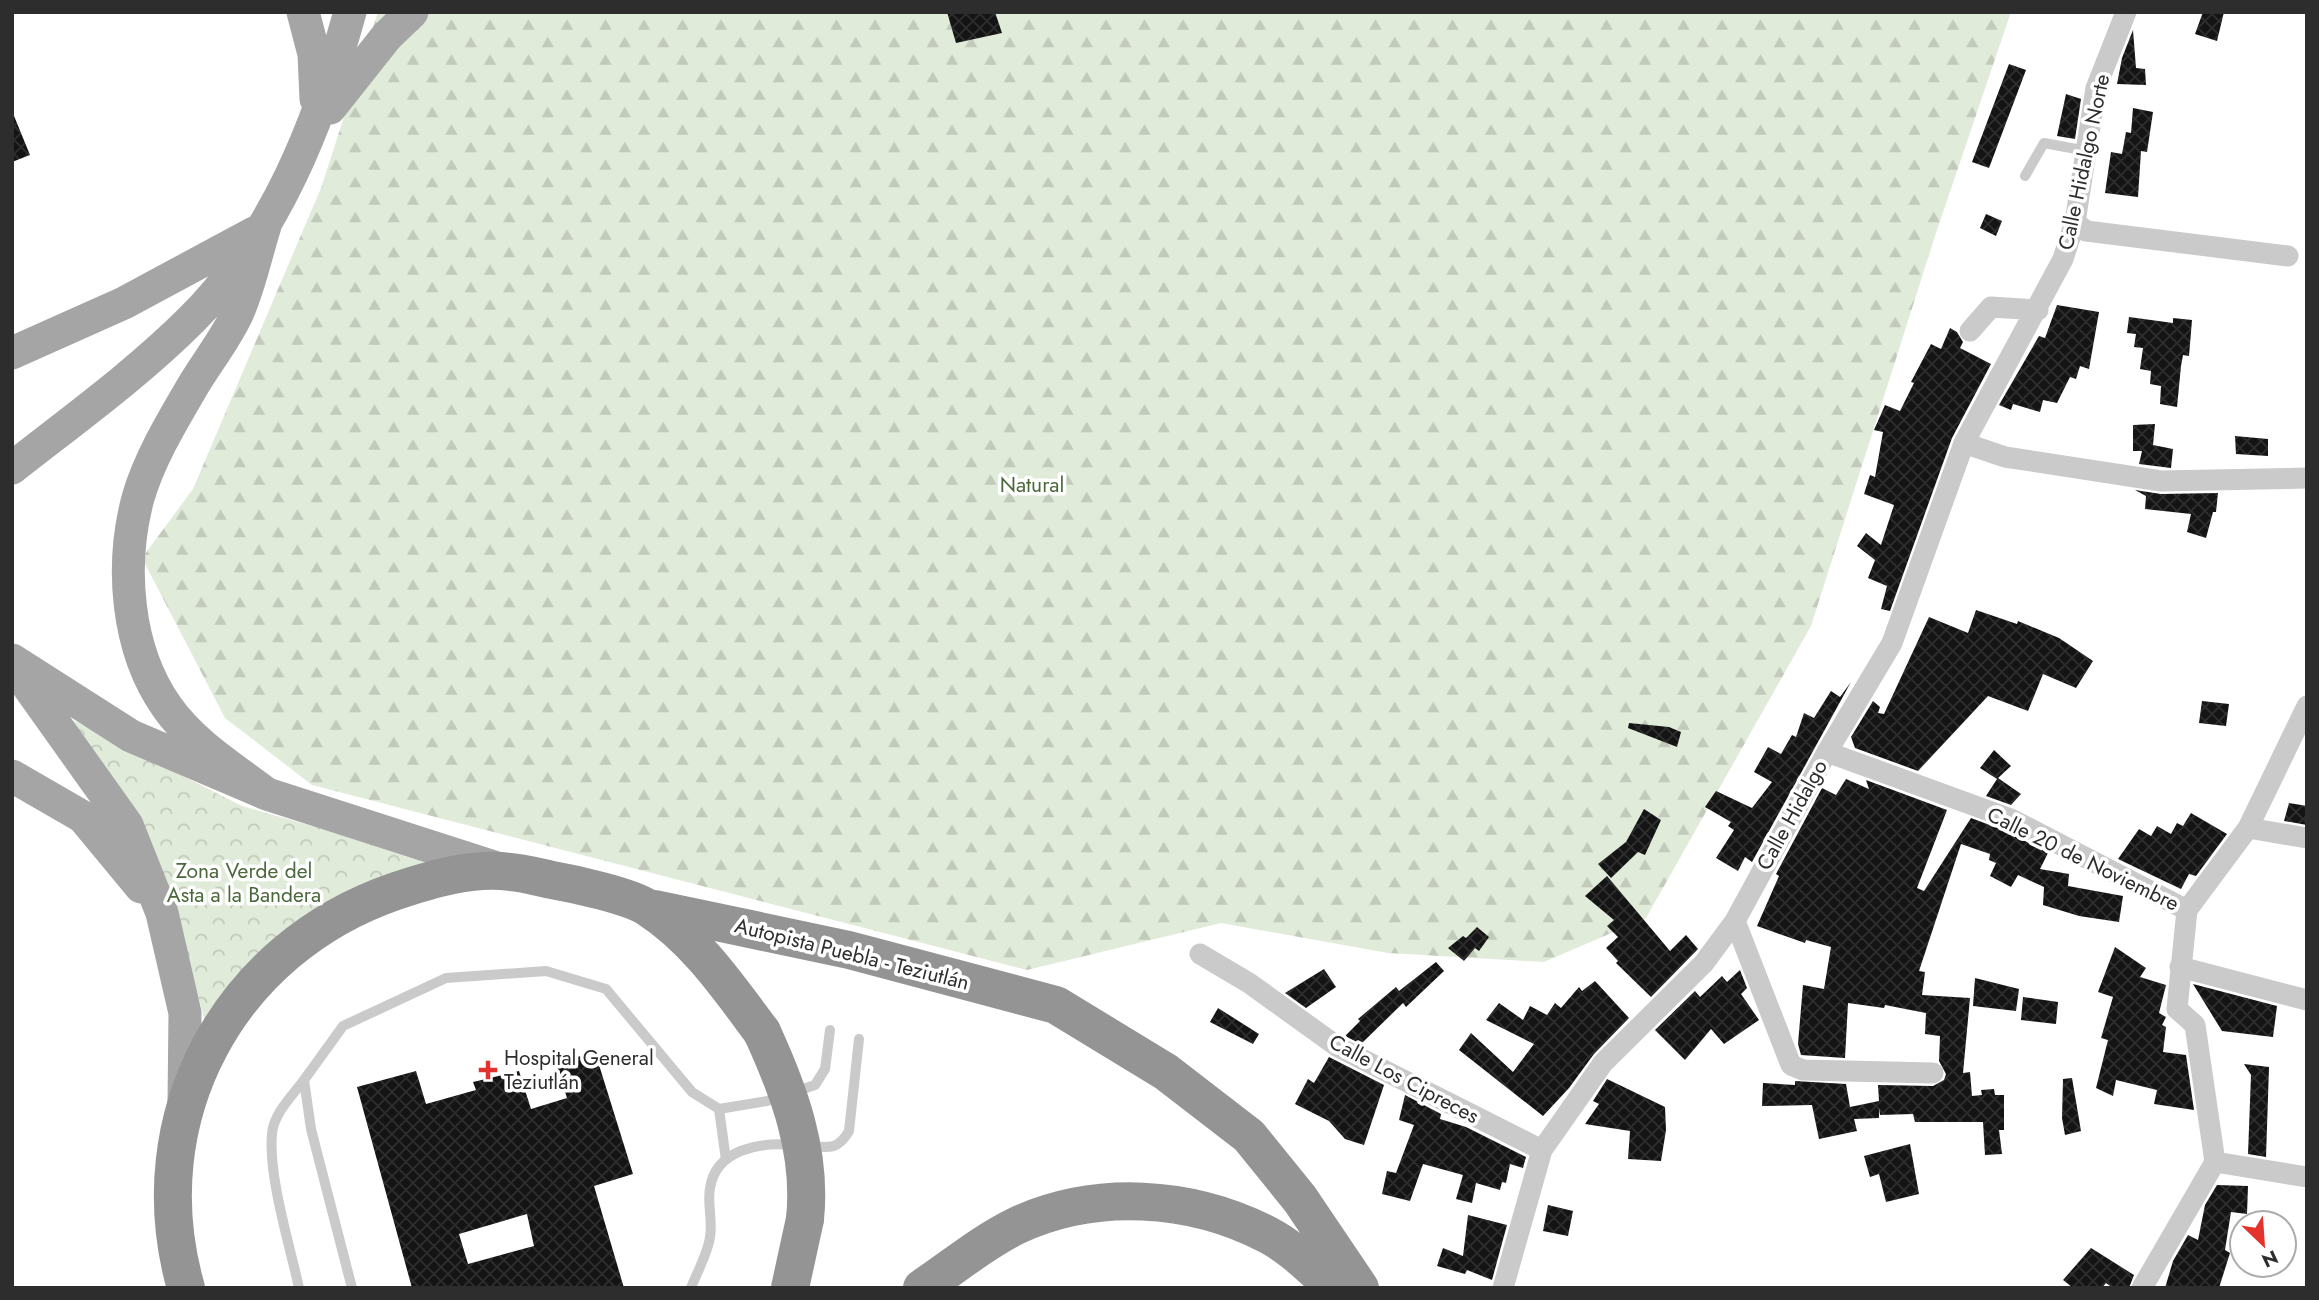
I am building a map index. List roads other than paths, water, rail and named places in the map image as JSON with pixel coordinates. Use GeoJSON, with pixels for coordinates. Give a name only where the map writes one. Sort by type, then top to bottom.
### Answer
{"type":"FeatureCollection","features":[{"type":"Feature","properties":{"kind":"highway","name":"Autopista Puebla - Teziutlán"},"geometry":{"type":"LineString","coordinates":[[186,1288],[174,1234],[174,1155],[184,1108],[201,1061],[241,996],[302,940],[337,916],[373,899],[456,874],[508,871],[569,883],[646,907],[849,950],[1056,1005],[1166,1072],[1249,1136],[1300,1199],[1360,1288]]}},
{"type":"Feature","properties":{"kind":"highway","name":"Autopista Puebla - Teziutlán"},"geometry":{"type":"LineString","coordinates":[[646,907],[684,937],[713,968],[762,1032],[784,1082],[799,1126],[806,1184],[805,1219],[790,1288]]}},
{"type":"Feature","properties":{"kind":"highway"},"geometry":{"type":"LineString","coordinates":[[922,1288],[1015,1227],[1066,1209],[1159,1201],[1201,1208],[1268,1235],[1294,1251],[1334,1288]]}},
{"type":"Feature","properties":{"kind":"main road"},"geometry":{"type":"LineString","coordinates":[[303,12],[317,80],[313,129]]}},
{"type":"Feature","properties":{"kind":"main road"},"geometry":{"type":"LineString","coordinates":[[267,794],[193,737],[167,707],[145,668],[131,610],[130,537],[139,496],[157,451],[238,312],[265,226],[313,129],[350,12]]}},
{"type":"Feature","properties":{"kind":"main road"},"geometry":{"type":"LineString","coordinates":[[313,129],[387,37],[412,12]]}},
{"type":"Feature","properties":{"kind":"main road"},"geometry":{"type":"LineString","coordinates":[[12,352],[124,303],[211,258],[265,226]]}},
{"type":"Feature","properties":{"kind":"main road"},"geometry":{"type":"LineString","coordinates":[[20,462],[150,358],[193,318],[231,274],[265,226]]}},
{"type":"Feature","properties":{"kind":"main road"},"geometry":{"type":"LineString","coordinates":[[12,662],[131,736],[267,794],[508,871]]}},
{"type":"Feature","properties":{"kind":"main road"},"geometry":{"type":"LineString","coordinates":[[12,662],[127,825],[162,913],[184,1013],[184,1108]]}},
{"type":"Feature","properties":{"kind":"main road"},"geometry":{"type":"LineString","coordinates":[[12,776],[83,817],[162,913]]}},
{"type":"Feature","properties":{"kind":"street","name":"Calle Hidalgo Norte"},"geometry":{"type":"LineString","coordinates":[[2038,310],[2063,259],[2074,222],[2096,88],[2126,12]]}},
{"type":"Feature","properties":{"kind":"street"},"geometry":{"type":"LineString","coordinates":[[2074,222],[2086,231],[2288,256]]}},
{"type":"Feature","properties":{"kind":"street"},"geometry":{"type":"LineString","coordinates":[[1970,331],[1991,307],[2038,310]]}},
{"type":"Feature","properties":{"kind":"street","name":"Calle Hidalgo"},"geometry":{"type":"LineString","coordinates":[[1503,1288],[1542,1150],[1603,1063],[1704,963],[1735,921],[1827,752],[1892,643],[1964,443],[2038,310]]}},
{"type":"Feature","properties":{"kind":"street"},"geometry":{"type":"LineString","coordinates":[[1964,443],[2005,457],[2161,481],[2307,478]]}},
{"type":"Feature","properties":{"kind":"street","name":"Calle 20 de Noviembre"},"geometry":{"type":"LineString","coordinates":[[1827,752],[2011,819],[2187,911],[2248,828],[2307,706]]}},
{"type":"Feature","properties":{"kind":"street"},"geometry":{"type":"LineString","coordinates":[[2248,828],[2307,838]]}},
{"type":"Feature","properties":{"kind":"street"},"geometry":{"type":"LineString","coordinates":[[2142,1288],[2215,1162],[2195,1024],[2177,1009],[2187,911]]}},
{"type":"Feature","properties":{"kind":"street"},"geometry":{"type":"LineString","coordinates":[[1735,921],[1791,1065],[1803,1070],[1933,1073]]}},
{"type":"Feature","properties":{"kind":"street","name":"Calle Los Cipreces"},"geometry":{"type":"LineString","coordinates":[[1200,954],[1249,983],[1338,1047],[1542,1150]]}},
{"type":"Feature","properties":{"kind":"street"},"geometry":{"type":"LineString","coordinates":[[2180,967],[2307,1000]]}},
{"type":"Feature","properties":{"kind":"street"},"geometry":{"type":"LineString","coordinates":[[2215,1162],[2307,1177]]}},
{"type":"Feature","properties":{"kind":"lane"},"geometry":{"type":"LineString","coordinates":[[2025,176],[2044,143],[2076,149],[2088,148]]}},
{"type":"Feature","properties":{"kind":"lane"},"geometry":{"type":"LineString","coordinates":[[299,1288],[278,1192],[271,1133],[281,1111],[343,1026],[446,978],[546,971],[606,989],[692,1092],[719,1109],[766,1101],[815,1085],[825,1069],[830,1030]]}},
{"type":"Feature","properties":{"kind":"lane"},"geometry":{"type":"LineString","coordinates":[[691,1288],[710,1238],[710,1187],[720,1165],[738,1151],[773,1144],[832,1148],[842,1144],[849,1131],[859,1039]]}},
{"type":"Feature","properties":{"kind":"lane"},"geometry":{"type":"LineString","coordinates":[[304,1080],[312,1129],[352,1288]]}},
{"type":"Feature","properties":{"kind":"lane"},"geometry":{"type":"LineString","coordinates":[[719,1109],[726,1160]]}},
{"type":"Feature","properties":{"kind":"place","name":"Hospital General Teziutlán"},"geometry":{"type":"Point","coordinates":[488,1070]}},
{"type":"Feature","properties":{"kind":"park label","name":"Natural"},"geometry":{"type":"Point","coordinates":[1032,485]}},
{"type":"Feature","properties":{"kind":"park label","name":"Zona Verde del Asta a la Bandera"},"geometry":{"type":"Point","coordinates":[244,883]}}]}
